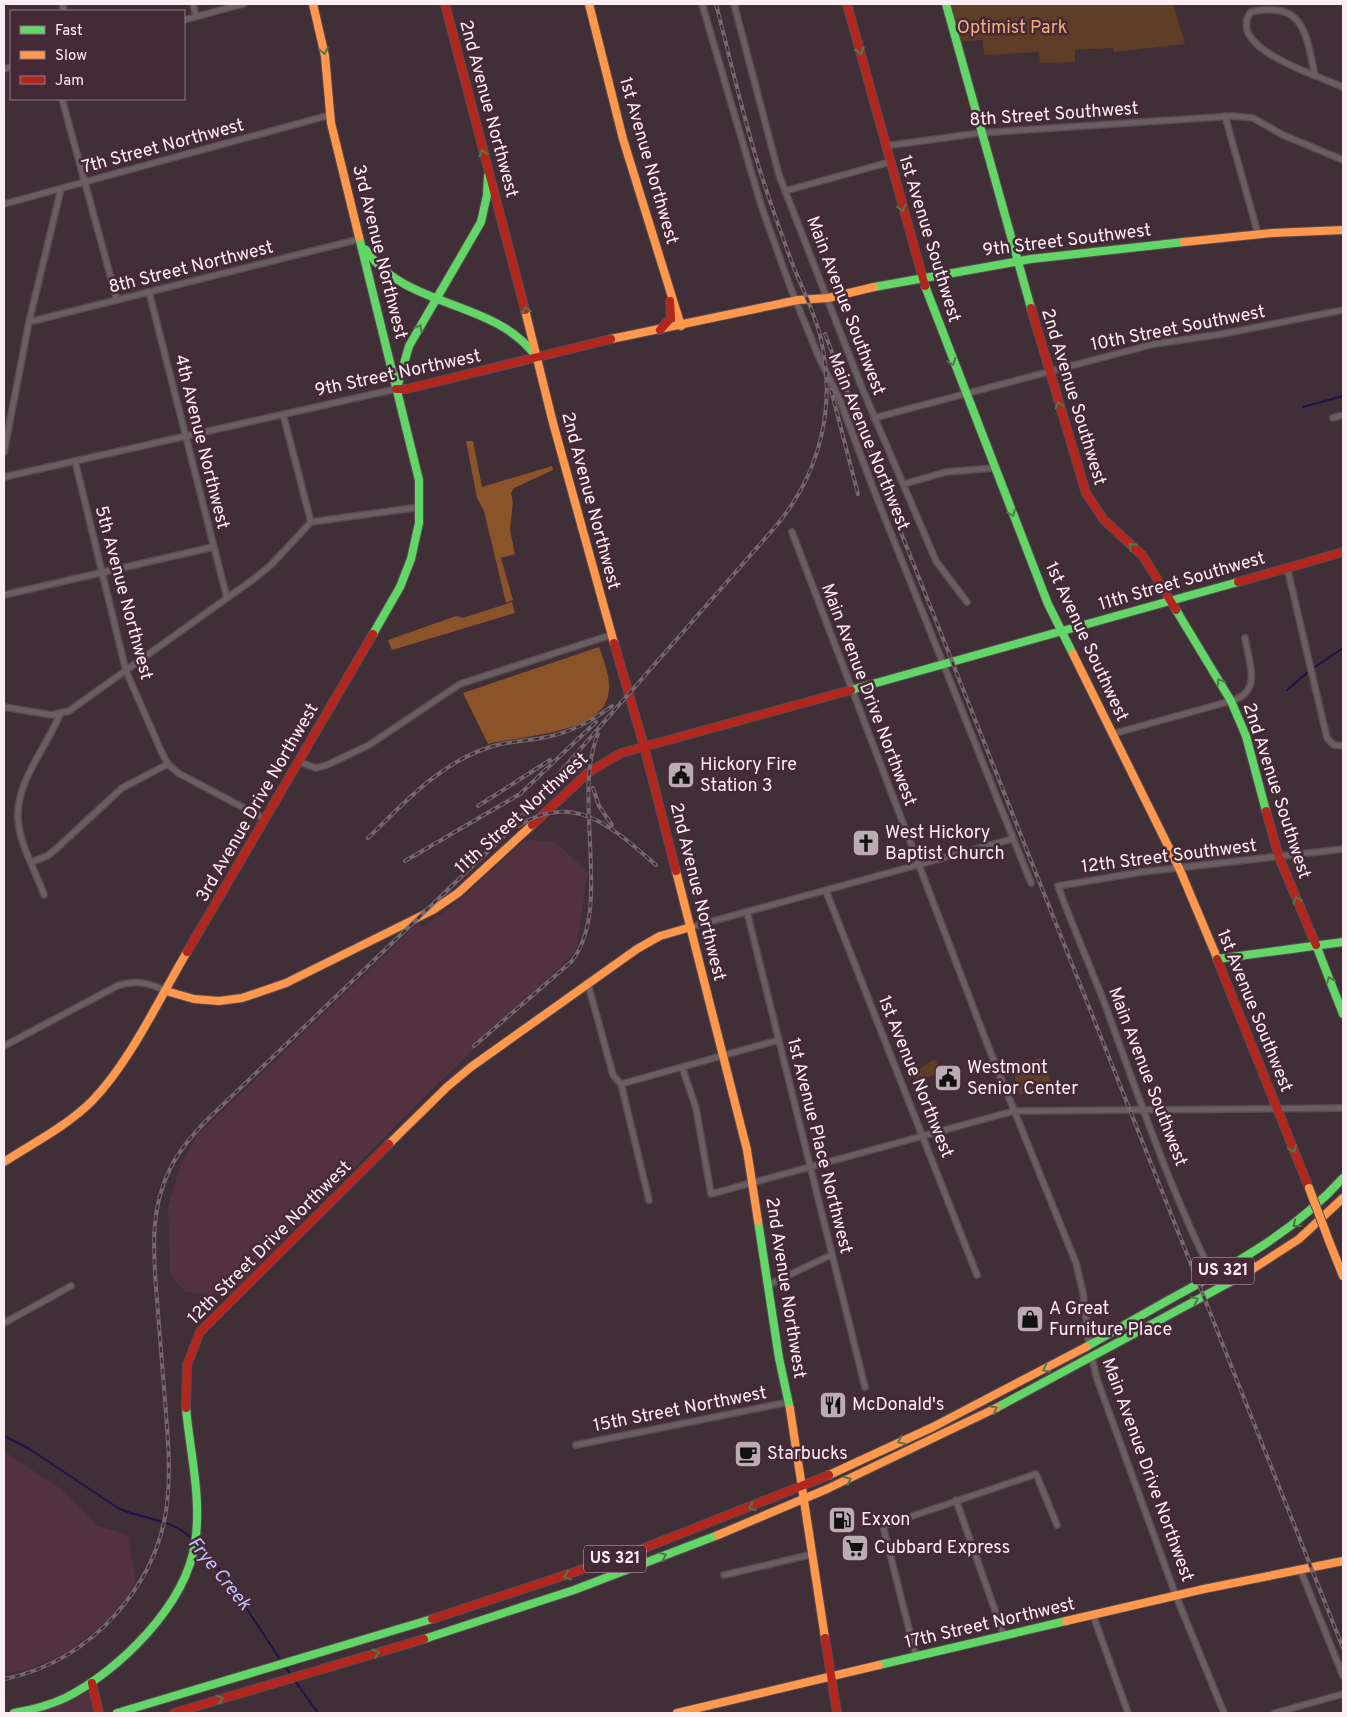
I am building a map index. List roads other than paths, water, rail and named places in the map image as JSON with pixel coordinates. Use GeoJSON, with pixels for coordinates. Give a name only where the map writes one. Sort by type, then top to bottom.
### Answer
{"type":"FeatureCollection","features":[{"type":"Feature","properties":{"kind":"main road","name":"3rd Avenue Northwest"},"geometry":{"type":"LineString","coordinates":[[313,4],[326,56],[330,115],[419,480],[420,507]]}},
{"type":"Feature","properties":{"kind":"main road","name":"2nd Avenue Northwest"},"geometry":{"type":"LineString","coordinates":[[444,4],[487,171],[495,189],[537,358],[611,635],[644,746],[724,1054],[753,1183],[779,1358],[789,1402],[837,1713]]}},
{"type":"Feature","properties":{"kind":"main road","name":"1st Avenue Northwest"},"geometry":{"type":"LineString","coordinates":[[589,4],[623,139],[681,326]]}},
{"type":"Feature","properties":{"kind":"main road","name":"1st Avenue Southwest"},"geometry":{"type":"LineString","coordinates":[[847,4],[921,276],[965,394],[1061,632],[1180,870],[1343,1276]]}},
{"type":"Feature","properties":{"kind":"main road","name":"2nd Avenue Southwest"},"geometry":{"type":"LineString","coordinates":[[946,4],[980,133],[1049,372],[1088,498],[1104,520],[1143,556],[1231,702],[1246,736],[1280,857],[1343,1014]]}},
{"type":"Feature","properties":{"kind":"main road"},"geometry":{"type":"LineString","coordinates":[[396,390],[405,354],[436,297],[481,222],[488,195],[487,171]]}},
{"type":"Feature","properties":{"kind":"main road","name":"9th Street Southwest"},"geometry":{"type":"LineString","coordinates":[[798,300],[808,301],[828,298],[921,276],[1017,261],[1258,234],[1343,230]]}},
{"type":"Feature","properties":{"kind":"main road"},"geometry":{"type":"LineString","coordinates":[[360,239],[367,254],[384,272],[395,280],[504,326],[522,339],[537,358]]}},
{"type":"Feature","properties":{"kind":"main road"},"geometry":{"type":"LineString","coordinates":[[659,330],[671,318],[668,286]]}},
{"type":"Feature","properties":{"kind":"main road","name":"9th Street Northwest"},"geometry":{"type":"LineString","coordinates":[[396,390],[798,300]]}},
{"type":"Feature","properties":{"kind":"main road","name":"3rd Avenue Drive Northwest"},"geometry":{"type":"LineString","coordinates":[[4,1162],[62,1125],[92,1101],[121,1065],[400,587],[417,545],[420,507]]}},
{"type":"Feature","properties":{"kind":"main road","name":"11th Street Southwest"},"geometry":{"type":"LineString","coordinates":[[942,664],[1343,552]]}},
{"type":"Feature","properties":{"kind":"main road","name":"11th Street Northwest"},"geometry":{"type":"LineString","coordinates":[[166,990],[190,998],[222,1000],[271,992],[433,910],[458,893],[590,772],[617,754],[942,664]]}},
{"type":"Feature","properties":{"kind":"main road","name":"12th Street Drive Northwest"},"geometry":{"type":"LineString","coordinates":[[14,1713],[43,1707],[92,1683],[123,1656],[157,1621],[182,1584],[198,1535],[198,1501],[185,1397],[185,1376],[188,1357],[200,1332],[447,1087],[478,1062],[646,942],[691,927]]}},
{"type":"Feature","properties":{"kind":"main road"},"geometry":{"type":"LineString","coordinates":[[1217,959],[1343,942]]}},
{"type":"Feature","properties":{"kind":"main road","name":"US 321"},"geometry":{"type":"LineString","coordinates":[[118,1713],[415,1625],[540,1585],[628,1555],[802,1487],[955,1415],[1089,1346],[1181,1292],[1213,1277],[1278,1238],[1306,1216],[1343,1178]]}},
{"type":"Feature","properties":{"kind":"main road","name":"US 321"},"geometry":{"type":"LineString","coordinates":[[174,1713],[456,1629],[544,1600],[632,1569],[804,1500],[942,1435],[1092,1358],[1237,1279],[1284,1250],[1312,1229],[1343,1198]]}},
{"type":"Feature","properties":{"kind":"main road","name":"17th Street Northwest"},"geometry":{"type":"LineString","coordinates":[[677,1713],[1176,1596],[1343,1561]]}},
{"type":"Feature","properties":{"kind":"main road"},"geometry":{"type":"LineString","coordinates":[[92,1683],[99,1713]]}},
{"type":"Feature","properties":{"kind":"street"},"geometry":{"type":"LineString","coordinates":[[194,4],[196,16]]}},
{"type":"Feature","properties":{"kind":"street"},"geometry":{"type":"LineString","coordinates":[[185,20],[242,4]]}},
{"type":"Feature","properties":{"kind":"street","name":"Main Avenue Northwest"},"geometry":{"type":"LineString","coordinates":[[702,4],[761,205],[791,289],[798,300],[820,360],[839,398],[942,664],[1031,884]]}},
{"type":"Feature","properties":{"kind":"street","name":"Main Avenue Southwest"},"geometry":{"type":"LineString","coordinates":[[734,4],[785,191],[874,418],[936,561],[967,602]]}},
{"type":"Feature","properties":{"kind":"street"},"geometry":{"type":"LineString","coordinates":[[1314,75],[1305,29],[1302,20],[1293,9],[1278,5],[1251,12],[1245,26],[1252,41],[1276,58],[1314,75],[1343,87]]}},
{"type":"Feature","properties":{"kind":"street"},"geometry":{"type":"LineString","coordinates":[[62,100],[117,300]]}},
{"type":"Feature","properties":{"kind":"street","name":"7th Street Northwest"},"geometry":{"type":"LineString","coordinates":[[4,204],[330,115]]}},
{"type":"Feature","properties":{"kind":"street"},"geometry":{"type":"LineString","coordinates":[[1225,116],[1258,234]]}},
{"type":"Feature","properties":{"kind":"street","name":"8th Street Southwest"},"geometry":{"type":"LineString","coordinates":[[885,146],[980,133],[1225,116],[1253,118],[1283,135],[1343,160]]}},
{"type":"Feature","properties":{"kind":"street"},"geometry":{"type":"LineString","coordinates":[[785,191],[890,162]]}},
{"type":"Feature","properties":{"kind":"street"},"geometry":{"type":"LineString","coordinates":[[4,452],[28,322],[61,188]]}},
{"type":"Feature","properties":{"kind":"street","name":"8th Street Northwest"},"geometry":{"type":"LineString","coordinates":[[28,322],[360,239]]}},
{"type":"Feature","properties":{"kind":"street","name":"4th Avenue Northwest"},"geometry":{"type":"LineString","coordinates":[[149,292],[227,598]]}},
{"type":"Feature","properties":{"kind":"street","name":"10th Street Southwest"},"geometry":{"type":"LineString","coordinates":[[874,418],[1154,344],[1222,334],[1343,310]]}},
{"type":"Feature","properties":{"kind":"street","name":"9th Street Northwest"},"geometry":{"type":"LineString","coordinates":[[4,478],[186,435],[396,390]]}},
{"type":"Feature","properties":{"kind":"street"},"geometry":{"type":"LineString","coordinates":[[283,414],[310,522]]}},
{"type":"Feature","properties":{"kind":"street"},"geometry":{"type":"LineString","coordinates":[[1333,418],[1343,416]]}},
{"type":"Feature","properties":{"kind":"street","name":"5th Avenue Northwest"},"geometry":{"type":"LineString","coordinates":[[76,461],[126,671],[168,764]]}},
{"type":"Feature","properties":{"kind":"street"},"geometry":{"type":"LineString","coordinates":[[904,484],[946,472],[994,468]]}},
{"type":"Feature","properties":{"kind":"street"},"geometry":{"type":"LineString","coordinates":[[4,708],[44,714],[60,714],[69,711],[271,565],[310,522],[420,507]]}},
{"type":"Feature","properties":{"kind":"street","name":"Main Avenue Drive Northwest"},"geometry":{"type":"LineString","coordinates":[[792,532],[850,689],[1079,1273],[1089,1346],[1114,1429],[1176,1596],[1224,1713]]}},
{"type":"Feature","properties":{"kind":"street"},"geometry":{"type":"LineString","coordinates":[[4,595],[213,547]]}},
{"type":"Feature","properties":{"kind":"street"},"geometry":{"type":"LineString","coordinates":[[1287,567],[1327,738],[1331,744],[1343,746]]}},
{"type":"Feature","properties":{"kind":"street"},"geometry":{"type":"LineString","coordinates":[[299,762],[316,768],[326,766],[369,745],[460,684],[611,635]]}},
{"type":"Feature","properties":{"kind":"street"},"geometry":{"type":"LineString","coordinates":[[1112,734],[1231,702],[1246,696],[1251,686],[1251,673],[1245,638]]}},
{"type":"Feature","properties":{"kind":"street"},"geometry":{"type":"LineString","coordinates":[[44,895],[18,819],[20,798],[60,714]]}},
{"type":"Feature","properties":{"kind":"street"},"geometry":{"type":"LineString","coordinates":[[32,862],[56,849],[122,788],[168,764],[189,779],[266,819]]}},
{"type":"Feature","properties":{"kind":"street"},"geometry":{"type":"LineString","coordinates":[[691,927],[1012,839]]}},
{"type":"Feature","properties":{"kind":"street","name":"12th Street Southwest"},"geometry":{"type":"LineString","coordinates":[[1058,886],[1142,872],[1180,870],[1343,849]]}},
{"type":"Feature","properties":{"kind":"street","name":"Main Avenue Southwest"},"geometry":{"type":"LineString","coordinates":[[1058,886],[1187,1222],[1213,1277]]}},
{"type":"Feature","properties":{"kind":"street","name":"1st Avenue Northwest"},"geometry":{"type":"LineString","coordinates":[[826,891],[977,1275]]}},
{"type":"Feature","properties":{"kind":"street","name":"1st Avenue Place Northwest"},"geometry":{"type":"LineString","coordinates":[[747,912],[809,1168],[865,1387]]}},
{"type":"Feature","properties":{"kind":"street"},"geometry":{"type":"LineString","coordinates":[[4,1046],[117,986],[133,982],[148,982],[166,990]]}},
{"type":"Feature","properties":{"kind":"street"},"geometry":{"type":"LineString","coordinates":[[588,984],[612,1075],[621,1084],[649,1200]]}},
{"type":"Feature","properties":{"kind":"street"},"geometry":{"type":"LineString","coordinates":[[621,1084],[779,1040]]}},
{"type":"Feature","properties":{"kind":"street"},"geometry":{"type":"LineString","coordinates":[[682,1067],[696,1108],[711,1194],[1014,1111],[1343,1108]]}},
{"type":"Feature","properties":{"kind":"street"},"geometry":{"type":"LineString","coordinates":[[768,1284],[831,1255]]}},
{"type":"Feature","properties":{"kind":"street"},"geometry":{"type":"LineString","coordinates":[[4,1323],[71,1286]]}},
{"type":"Feature","properties":{"kind":"street","name":"15th Street Northwest"},"geometry":{"type":"LineString","coordinates":[[576,1445],[789,1402]]}},
{"type":"Feature","properties":{"kind":"street"},"geometry":{"type":"LineString","coordinates":[[916,1657],[883,1526],[1036,1474],[1057,1525]]}},
{"type":"Feature","properties":{"kind":"street"},"geometry":{"type":"LineString","coordinates":[[956,1500],[1004,1636]]}},
{"type":"Feature","properties":{"kind":"street"},"geometry":{"type":"LineString","coordinates":[[724,1575],[812,1554]]}},
{"type":"Feature","properties":{"kind":"street"},"geometry":{"type":"LineString","coordinates":[[1300,1569],[1343,1676]]}},
{"type":"Feature","properties":{"kind":"street"},"geometry":{"type":"LineString","coordinates":[[1093,1615],[1128,1713]]}},
{"type":"Feature","properties":{"kind":"street"},"geometry":{"type":"LineString","coordinates":[[1275,1713],[1343,1694]]}},
{"type":"Feature","properties":{"kind":"waterway"},"geometry":{"type":"LineString","coordinates":[[1303,407],[1343,396]]}},
{"type":"Feature","properties":{"kind":"waterway"},"geometry":{"type":"LineString","coordinates":[[1315,667],[1343,648]]}},
{"type":"Feature","properties":{"kind":"waterway"},"geometry":{"type":"LineString","coordinates":[[1287,690],[1308,672]]}},
{"type":"Feature","properties":{"kind":"waterway","name":"Frye Creek"},"geometry":{"type":"LineString","coordinates":[[4,1436],[28,1448],[118,1508],[176,1527],[192,1539]]}},
{"type":"Feature","properties":{"kind":"waterway","name":"Frye Creek"},"geometry":{"type":"LineString","coordinates":[[198,1544],[228,1580],[281,1661]]}},
{"type":"Feature","properties":{"kind":"waterway","name":"Frye Creek"},"geometry":{"type":"LineString","coordinates":[[285,1667],[291,1675]]}},
{"type":"Feature","properties":{"kind":"waterway","name":"Frye Creek"},"geometry":{"type":"LineString","coordinates":[[295,1681],[318,1713]]}},
{"type":"Feature","properties":{"kind":"railway"},"geometry":{"type":"LineString","coordinates":[[4,1679],[51,1664],[79,1647],[105,1626],[136,1589],[150,1564],[160,1539],[166,1513],[169,1460],[154,1242],[159,1197],[170,1169],[178,1155],[209,1118],[504,836],[776,526],[792,505],[814,460],[821,436],[827,386],[820,335],[812,309],[783,238],[758,164],[716,4]]}},
{"type":"Feature","properties":{"kind":"railway"},"geometry":{"type":"LineString","coordinates":[[825,334],[902,535],[1343,1648]]}},
{"type":"Feature","properties":{"kind":"railway"},"geometry":{"type":"LineString","coordinates":[[831,390],[858,494]]}},
{"type":"Feature","properties":{"kind":"railway"},"geometry":{"type":"LineString","coordinates":[[368,838],[424,785],[455,763],[472,754],[504,743],[547,737],[565,732],[589,721],[612,706]]}},
{"type":"Feature","properties":{"kind":"railway"},"geometry":{"type":"LineString","coordinates":[[405,861],[520,794],[596,722]]}},
{"type":"Feature","properties":{"kind":"railway"},"geometry":{"type":"LineString","coordinates":[[474,1046],[571,962],[583,940],[590,913],[591,883],[588,789],[591,760],[598,734]]}},
{"type":"Feature","properties":{"kind":"railway"},"geometry":{"type":"LineString","coordinates":[[478,806],[550,760]]}},
{"type":"Feature","properties":{"kind":"railway"},"geometry":{"type":"LineString","coordinates":[[593,788],[599,806],[612,825]]}},
{"type":"Feature","properties":{"kind":"railway"},"geometry":{"type":"LineString","coordinates":[[518,826],[539,816],[558,812],[576,813],[609,827],[656,865]]}},
{"type":"Feature","properties":{"kind":"place","name":"Hickory Fire Station 3"},"geometry":{"type":"Point","coordinates":[681,775]}},
{"type":"Feature","properties":{"kind":"place","name":"West Hickory Baptist Church"},"geometry":{"type":"Point","coordinates":[866,843]}},
{"type":"Feature","properties":{"kind":"place","name":"Westmont Senior Center"},"geometry":{"type":"Point","coordinates":[948,1078]}},
{"type":"Feature","properties":{"kind":"place","name":"A Great Furniture Place"},"geometry":{"type":"Point","coordinates":[1030,1319]}},
{"type":"Feature","properties":{"kind":"place","name":"McDonald's"},"geometry":{"type":"Point","coordinates":[833,1405]}},
{"type":"Feature","properties":{"kind":"place","name":"Starbucks"},"geometry":{"type":"Point","coordinates":[748,1454]}},
{"type":"Feature","properties":{"kind":"place","name":"Exxon"},"geometry":{"type":"Point","coordinates":[842,1520]}},
{"type":"Feature","properties":{"kind":"place","name":"Cubbard Express"},"geometry":{"type":"Point","coordinates":[855,1548]}},
{"type":"Feature","properties":{"kind":"park label","name":"Optimist Park"},"geometry":{"type":"Point","coordinates":[1012,28]}}]}
